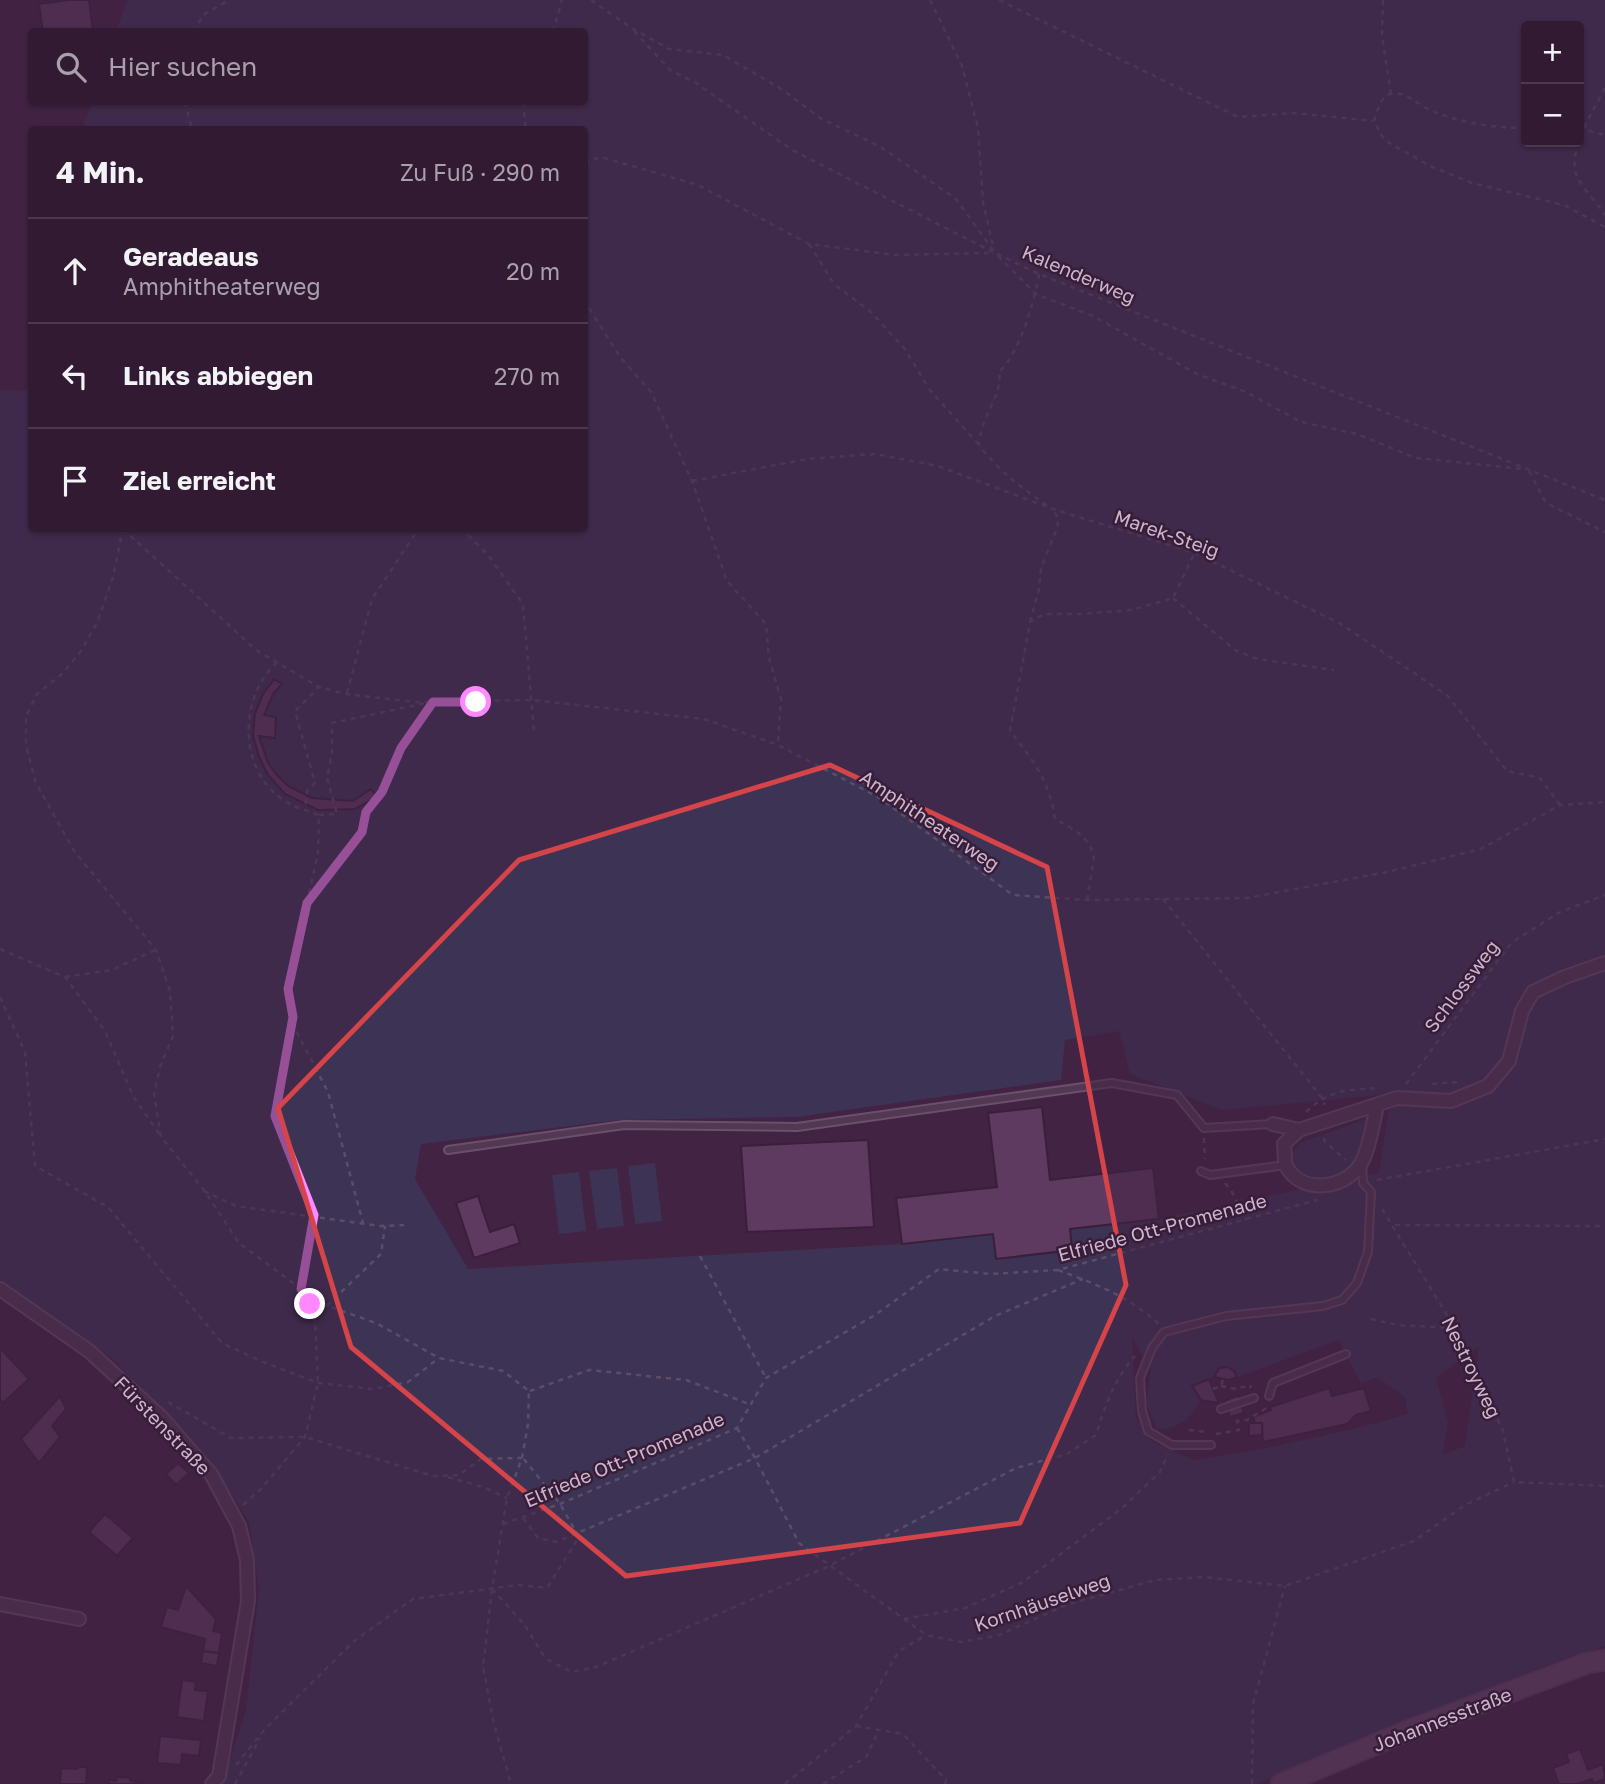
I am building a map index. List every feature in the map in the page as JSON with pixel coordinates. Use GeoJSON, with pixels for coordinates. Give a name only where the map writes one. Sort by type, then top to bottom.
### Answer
{"type":"FeatureCollection","features":[{"type":"Feature","properties":{"kind":"main road","name":"Johannesstraße"},"geometry":{"type":"LineString","coordinates":[[1281,1784],[1407,1731],[1587,1663],[1605,1660]]}},
{"type":"Feature","properties":{"kind":"street"},"geometry":{"type":"LineString","coordinates":[[1377,1106],[1359,1166],[1351,1175],[1319,1187],[1303,1183],[1286,1165],[1284,1144],[1300,1130],[1397,1098],[1451,1101],[1488,1086],[1509,1061],[1522,1011],[1533,992],[1605,963]]}},
{"type":"Feature","properties":{"kind":"street"},"geometry":{"type":"LineString","coordinates":[[1273,1124],[1300,1130]]}},
{"type":"Feature","properties":{"kind":"street","name":"Fürstenstraße"},"geometry":{"type":"LineString","coordinates":[[0,1289],[89,1351],[162,1419],[211,1474],[239,1526],[247,1560],[248,1601],[215,1780]]}},
{"type":"Feature","properties":{"kind":"street"},"geometry":{"type":"LineString","coordinates":[[0,1604],[79,1619]]}},
{"type":"Feature","properties":{"kind":"lane"},"geometry":{"type":"LineString","coordinates":[[448,1150],[624,1125],[797,1127],[1112,1083],[1177,1096],[1204,1128],[1273,1124]]}},
{"type":"Feature","properties":{"kind":"lane"},"geometry":{"type":"LineString","coordinates":[[1201,1171],[1210,1175],[1286,1165]]}},
{"type":"Feature","properties":{"kind":"lane"},"geometry":{"type":"LineString","coordinates":[[1211,1445],[1172,1445],[1148,1431],[1142,1411],[1140,1378],[1152,1348],[1164,1332],[1226,1316],[1323,1306],[1342,1300],[1357,1283],[1368,1252],[1370,1192],[1363,1183],[1359,1166]]}},
{"type":"Feature","properties":{"kind":"lane"},"geometry":{"type":"LineString","coordinates":[[1269,1396],[1273,1383],[1316,1368],[1346,1353]]}},
{"type":"Feature","properties":{"kind":"lane"},"geometry":{"type":"LineString","coordinates":[[1221,1409],[1254,1398]]}},
{"type":"Feature","properties":{"kind":"path"},"geometry":{"type":"LineString","coordinates":[[196,28],[203,15],[229,0]]}},
{"type":"Feature","properties":{"kind":"path"},"geometry":{"type":"LineString","coordinates":[[554,28],[562,0]]}},
{"type":"Feature","properties":{"kind":"path","name":"Kalenderweg"},"geometry":{"type":"LineString","coordinates":[[591,0],[630,27],[669,49],[723,55],[783,90],[820,118],[881,147],[956,199],[995,253],[1039,274],[1605,500]]}},
{"type":"Feature","properties":{"kind":"path"},"geometry":{"type":"LineString","coordinates":[[930,0],[962,66],[978,128],[983,202],[995,253]]}},
{"type":"Feature","properties":{"kind":"path"},"geometry":{"type":"LineString","coordinates":[[999,0],[1238,117],[1293,113],[1374,121]]}},
{"type":"Feature","properties":{"kind":"path"},"geometry":{"type":"LineString","coordinates":[[1383,0],[1382,36],[1391,94]]}},
{"type":"Feature","properties":{"kind":"path"},"geometry":{"type":"LineString","coordinates":[[630,27],[670,70],[696,83],[792,150],[995,253],[1036,294],[1093,316],[1197,374],[1246,393],[1301,422],[1357,434],[1416,458],[1529,470],[1546,503],[1605,532]]}},
{"type":"Feature","properties":{"kind":"path"},"geometry":{"type":"LineString","coordinates":[[1605,88],[1584,128],[1605,135]]}},
{"type":"Feature","properties":{"kind":"path"},"geometry":{"type":"LineString","coordinates":[[1521,128],[1504,128],[1462,120],[1429,109],[1406,95],[1391,94],[1382,99],[1374,121],[1384,139],[1430,166],[1472,183],[1564,205],[1605,227]]}},
{"type":"Feature","properties":{"kind":"path"},"geometry":{"type":"LineString","coordinates":[[186,105],[191,126]]}},
{"type":"Feature","properties":{"kind":"path"},"geometry":{"type":"LineString","coordinates":[[523,105],[526,126]]}},
{"type":"Feature","properties":{"kind":"path"},"geometry":{"type":"LineString","coordinates":[[1579,147],[1576,174],[1605,215]]}},
{"type":"Feature","properties":{"kind":"path"},"geometry":{"type":"LineString","coordinates":[[588,161],[601,157],[698,185],[809,244],[895,255],[995,253]]}},
{"type":"Feature","properties":{"kind":"path"},"geometry":{"type":"LineString","coordinates":[[809,244],[835,284],[871,312],[905,349],[929,389],[993,463],[1020,488],[1053,509],[1058,526],[1041,568],[1010,731],[1040,771],[1050,792],[1055,819],[1082,835],[1093,852],[1087,900]]}},
{"type":"Feature","properties":{"kind":"path"},"geometry":{"type":"LineString","coordinates":[[979,445],[979,430],[1001,383],[999,372],[1016,345],[1036,294],[1039,274]]}},
{"type":"Feature","properties":{"kind":"path"},"geometry":{"type":"LineString","coordinates":[[588,306],[620,357],[651,392],[692,481],[727,582],[766,624],[769,658],[781,699],[778,745]]}},
{"type":"Feature","properties":{"kind":"path","name":"Marek-Steig"},"geometry":{"type":"LineString","coordinates":[[692,481],[807,459],[875,454],[938,466],[1053,509],[1195,553],[1341,624],[1448,696],[1507,771],[1540,778],[1560,806]]}},
{"type":"Feature","properties":{"kind":"path"},"geometry":{"type":"LineString","coordinates":[[122,532],[113,577],[97,623],[81,651],[62,673],[37,694],[26,716],[26,746],[36,783],[74,851],[156,950],[170,990],[173,1036],[160,1067],[154,1094],[161,1138]]}},
{"type":"Feature","properties":{"kind":"path","name":"Amphitheaterweg"},"geometry":{"type":"LineString","coordinates":[[126,532],[256,650],[319,687],[346,694],[433,702],[532,700],[704,719],[778,745],[878,797],[1013,895],[1087,900],[1247,898],[1387,872],[1481,849],[1560,806],[1605,802]]}},
{"type":"Feature","properties":{"kind":"path"},"geometry":{"type":"LineString","coordinates":[[346,694],[372,599],[416,532]]}},
{"type":"Feature","properties":{"kind":"path"},"geometry":{"type":"LineString","coordinates":[[465,532],[488,555],[523,604],[534,732]]}},
{"type":"Feature","properties":{"kind":"path"},"geometry":{"type":"LineString","coordinates":[[1030,622],[1044,614],[1132,610],[1173,598],[1195,553]]}},
{"type":"Feature","properties":{"kind":"path"},"geometry":{"type":"LineString","coordinates":[[1173,598],[1235,650],[1257,659],[1334,670]]}},
{"type":"Feature","properties":{"kind":"path"},"geometry":{"type":"LineString","coordinates":[[277,662],[260,683],[252,701],[247,731],[251,756],[261,777],[278,796],[319,815],[337,814],[327,778],[332,753],[332,723],[433,702]]}},
{"type":"Feature","properties":{"kind":"path"},"geometry":{"type":"LineString","coordinates":[[304,810],[307,791],[316,783],[296,711],[319,687]]}},
{"type":"Feature","properties":{"kind":"path"},"geometry":{"type":"LineString","coordinates":[[307,903],[362,832],[366,812],[382,792],[401,748],[433,702]]}},
{"type":"Feature","properties":{"kind":"path"},"geometry":{"type":"LineString","coordinates":[[233,1515],[261,1489],[305,1437],[318,1383],[315,1317],[301,1289],[314,1215],[275,1116],[292,1023],[288,989],[318,853],[319,815]]}},
{"type":"Feature","properties":{"kind":"path","name":"Schlossweg"},"geometry":{"type":"LineString","coordinates":[[1397,1098],[1511,943],[1560,912],[1605,895]]}},
{"type":"Feature","properties":{"kind":"path"},"geometry":{"type":"LineString","coordinates":[[1163,899],[1322,1098],[1333,1120],[1322,1133],[1325,1142],[1359,1166]]}},
{"type":"Feature","properties":{"kind":"path"},"geometry":{"type":"LineString","coordinates":[[0,948],[65,977],[104,1031],[133,1096],[239,1243],[328,1306],[376,1323],[439,1357],[503,1371],[529,1391]]}},
{"type":"Feature","properties":{"kind":"path"},"geometry":{"type":"LineString","coordinates":[[65,977],[112,970],[156,950]]}},
{"type":"Feature","properties":{"kind":"path"},"geometry":{"type":"LineString","coordinates":[[0,997],[25,1052],[35,1166],[108,1207],[222,1343],[318,1383],[373,1389],[408,1382],[439,1357]]}},
{"type":"Feature","properties":{"kind":"path"},"geometry":{"type":"LineString","coordinates":[[292,1023],[328,1092],[363,1223]]}},
{"type":"Feature","properties":{"kind":"path"},"geometry":{"type":"LineString","coordinates":[[1363,1183],[1605,1139]]}},
{"type":"Feature","properties":{"kind":"path"},"geometry":{"type":"LineString","coordinates":[[204,1191],[236,1206],[385,1226],[406,1225]]}},
{"type":"Feature","properties":{"kind":"path","name":"Nestroyweg"},"geometry":{"type":"LineString","coordinates":[[1370,1192],[1455,1328],[1503,1431],[1514,1482]]}},
{"type":"Feature","properties":{"kind":"path","name":"Elfriede Ott-Promenade"},"geometry":{"type":"LineString","coordinates":[[503,1524],[560,1504],[737,1428],[766,1378],[876,1315],[939,1269],[990,1274],[1058,1270],[1328,1196]]}},
{"type":"Feature","properties":{"kind":"path"},"geometry":{"type":"LineString","coordinates":[[1393,1225],[1605,1226]]}},
{"type":"Feature","properties":{"kind":"path"},"geometry":{"type":"LineString","coordinates":[[315,1317],[381,1254],[385,1226]]}},
{"type":"Feature","properties":{"kind":"path"},"geometry":{"type":"LineString","coordinates":[[700,1256],[766,1378]]}},
{"type":"Feature","properties":{"kind":"path"},"geometry":{"type":"LineString","coordinates":[[1058,1270],[1131,1301],[1158,1323],[1164,1332]]}},
{"type":"Feature","properties":{"kind":"path"},"geometry":{"type":"LineString","coordinates":[[523,1517],[538,1538],[556,1542],[755,1458],[995,1316],[1083,1279]]}},
{"type":"Feature","properties":{"kind":"path"},"geometry":{"type":"LineString","coordinates":[[1371,1319],[1398,1325],[1455,1328]]}},
{"type":"Feature","properties":{"kind":"path"},"geometry":{"type":"LineString","coordinates":[[492,1589],[524,1624],[545,1658],[571,1672],[597,1667],[830,1566],[1016,1468],[1068,1454],[1096,1436],[1106,1402],[1122,1370],[1137,1354],[1152,1348]]}},
{"type":"Feature","properties":{"kind":"path"},"geometry":{"type":"LineString","coordinates":[[529,1391],[589,1370],[686,1380],[749,1404]]}},
{"type":"Feature","properties":{"kind":"path"},"geometry":{"type":"LineString","coordinates":[[1222,1386],[1223,1379]]}},
{"type":"Feature","properties":{"kind":"path"},"geometry":{"type":"LineString","coordinates":[[1213,1388],[1222,1386],[1236,1389],[1250,1385],[1254,1398]]}},
{"type":"Feature","properties":{"kind":"path"},"geometry":{"type":"LineString","coordinates":[[511,1784],[494,1724],[483,1667],[507,1498],[522,1458],[528,1424],[529,1391]]}},
{"type":"Feature","properties":{"kind":"path"},"geometry":{"type":"LineString","coordinates":[[158,1396],[230,1438],[305,1437],[433,1476],[458,1475],[481,1459],[522,1458]]}},
{"type":"Feature","properties":{"kind":"path"},"geometry":{"type":"LineString","coordinates":[[1189,1430],[1218,1434],[1239,1430],[1237,1421],[1247,1420],[1269,1407]]}},
{"type":"Feature","properties":{"kind":"path","name":"Kornhäuselweg"},"geometry":{"type":"LineString","coordinates":[[737,1428],[799,1543],[926,1636],[961,1642],[999,1635],[1066,1605],[1155,1580],[1204,1577],[1285,1586],[1414,1541],[1465,1504],[1514,1482]]}},
{"type":"Feature","properties":{"kind":"path"},"geometry":{"type":"LineString","coordinates":[[904,1619],[965,1608],[1023,1582],[1121,1509],[1160,1472],[1172,1445]]}},
{"type":"Feature","properties":{"kind":"path"},"geometry":{"type":"LineString","coordinates":[[236,1766],[265,1729],[354,1641],[413,1600],[518,1586],[547,1588],[579,1537],[560,1504],[522,1458]]}},
{"type":"Feature","properties":{"kind":"path"},"geometry":{"type":"LineString","coordinates":[[444,1476],[483,1487],[507,1498]]}},
{"type":"Feature","properties":{"kind":"path"},"geometry":{"type":"LineString","coordinates":[[1514,1482],[1605,1486]]}},
{"type":"Feature","properties":{"kind":"path"},"geometry":{"type":"LineString","coordinates":[[1252,1784],[1253,1704],[1285,1586]]}},
{"type":"Feature","properties":{"kind":"path"},"geometry":{"type":"LineString","coordinates":[[785,1784],[856,1726],[899,1651],[926,1636]]}},
{"type":"Feature","properties":{"kind":"path"},"geometry":{"type":"LineString","coordinates":[[856,1726],[903,1734],[946,1780],[945,1784]]}},
{"type":"Feature","properties":{"kind":"path"},"geometry":{"type":"LineString","coordinates":[[235,1784],[265,1729]]}},
{"type":"Feature","properties":{"kind":"path"},"geometry":{"type":"LineString","coordinates":[[823,1784],[866,1757],[879,1730]]}},
{"type":"Feature","properties":{"kind":"highlighted area"},"geometry":{"type":"Polygon","coordinates":[[[830,765],[1047,867],[1126,1285],[1020,1523],[626,1576],[351,1347],[278,1108],[519,860],[830,765]]]}},
{"type":"Feature","properties":{"kind":"shaded area"},"geometry":{"type":"Polygon","coordinates":[[[128,0],[1605,0],[1605,1646],[1554,1662],[1257,1784],[222,1784],[246,1710],[259,1589],[249,1522],[211,1462],[113,1359],[0,1280],[0,390],[28,391],[28,532],[588,532],[588,126],[83,126],[91,105],[588,105],[588,28],[117,28],[128,0]],[[1119,1031],[1065,1040],[1061,1080],[796,1117],[619,1120],[421,1144],[415,1179],[468,1269],[902,1244],[993,1234],[997,1259],[1072,1251],[1070,1229],[1159,1219],[1379,1173],[1391,1094],[1223,1110],[1130,1074],[1119,1031]],[[1132,1337],[1136,1419],[1151,1441],[1194,1460],[1262,1449],[1408,1414],[1405,1397],[1377,1377],[1361,1383],[1339,1340],[1237,1377],[1231,1368],[1219,1368],[1214,1377],[1193,1386],[1201,1400],[1188,1418],[1172,1427],[1157,1429],[1146,1403],[1151,1370],[1132,1337]],[[1479,1347],[1436,1377],[1448,1423],[1442,1455],[1465,1446],[1479,1347]]]}},
{"type":"Feature","properties":{"kind":"shaded area"},"geometry":{"type":"Polygon","coordinates":[[[1366,1119],[1358,1155],[1335,1178],[1313,1181],[1295,1172],[1292,1153],[1300,1143],[1366,1119]]]}},
{"type":"Feature","properties":{"kind":"shaded area"},"geometry":{"type":"Polygon","coordinates":[[[655,1163],[662,1221],[635,1224],[628,1166],[655,1163]]]}},
{"type":"Feature","properties":{"kind":"shaded area"},"geometry":{"type":"Polygon","coordinates":[[[617,1168],[624,1226],[597,1229],[589,1171],[617,1168]]]}},
{"type":"Feature","properties":{"kind":"shaded area"},"geometry":{"type":"Polygon","coordinates":[[[579,1172],[586,1231],[559,1234],[552,1175],[579,1172]]]}},
{"type":"Feature","properties":{"kind":"building"},"geometry":{"type":"Polygon","coordinates":[[[89,0],[92,28],[42,28],[39,4],[89,0]]]}},
{"type":"Feature","properties":{"kind":"building"},"geometry":{"type":"Polygon","coordinates":[[[274,679],[282,684],[273,694],[264,715],[276,717],[275,738],[259,736],[268,763],[277,775],[288,786],[312,798],[353,801],[371,789],[377,797],[355,809],[318,810],[285,794],[268,775],[253,736],[255,713],[263,694],[274,679]]]}},
{"type":"Feature","properties":{"kind":"building"},"geometry":{"type":"Polygon","coordinates":[[[1042,1107],[1050,1180],[1153,1168],[1159,1219],[1070,1229],[1072,1250],[996,1259],[993,1234],[902,1244],[896,1198],[997,1187],[988,1113],[1042,1107]]]}},
{"type":"Feature","properties":{"kind":"building"},"geometry":{"type":"Polygon","coordinates":[[[868,1140],[874,1227],[747,1232],[741,1146],[868,1140]]]}},
{"type":"Feature","properties":{"kind":"building"},"geometry":{"type":"Polygon","coordinates":[[[478,1196],[490,1232],[514,1224],[520,1243],[474,1258],[456,1203],[478,1196]]]}},
{"type":"Feature","properties":{"kind":"building"},"geometry":{"type":"Polygon","coordinates":[[[0,1348],[29,1379],[3,1403],[0,1400],[0,1348]]]}},
{"type":"Feature","properties":{"kind":"building"},"geometry":{"type":"Polygon","coordinates":[[[1227,1367],[1234,1371],[1237,1377],[1228,1380],[1214,1377],[1219,1368],[1227,1367]]]}},
{"type":"Feature","properties":{"kind":"building"},"geometry":{"type":"Polygon","coordinates":[[[1209,1379],[1219,1403],[1201,1400],[1192,1386],[1209,1379]]]}},
{"type":"Feature","properties":{"kind":"building"},"geometry":{"type":"Polygon","coordinates":[[[1329,1388],[1332,1396],[1364,1388],[1371,1411],[1356,1415],[1347,1424],[1263,1442],[1262,1423],[1255,1423],[1253,1417],[1271,1410],[1270,1407],[1329,1388]]]}},
{"type":"Feature","properties":{"kind":"building"},"geometry":{"type":"Polygon","coordinates":[[[1238,1395],[1244,1413],[1230,1417],[1224,1401],[1238,1395]]]}},
{"type":"Feature","properties":{"kind":"building"},"geometry":{"type":"Polygon","coordinates":[[[60,1396],[66,1409],[52,1426],[60,1437],[39,1463],[21,1439],[60,1396]]]}},
{"type":"Feature","properties":{"kind":"building"},"geometry":{"type":"Polygon","coordinates":[[[1249,1423],[1262,1423],[1262,1435],[1249,1436],[1249,1423]]]}},
{"type":"Feature","properties":{"kind":"building"},"geometry":{"type":"Polygon","coordinates":[[[178,1463],[189,1473],[176,1485],[166,1474],[178,1463]]]}},
{"type":"Feature","properties":{"kind":"building"},"geometry":{"type":"Polygon","coordinates":[[[105,1514],[133,1538],[117,1556],[89,1532],[105,1514]]]}},
{"type":"Feature","properties":{"kind":"building"},"geometry":{"type":"Polygon","coordinates":[[[186,1586],[216,1619],[213,1631],[222,1633],[219,1653],[203,1651],[205,1639],[161,1627],[167,1607],[178,1610],[186,1586]]]}},
{"type":"Feature","properties":{"kind":"building"},"geometry":{"type":"Polygon","coordinates":[[[203,1651],[219,1653],[217,1666],[201,1663],[203,1651]]]}},
{"type":"Feature","properties":{"kind":"building"},"geometry":{"type":"Polygon","coordinates":[[[182,1680],[196,1682],[195,1690],[208,1691],[204,1721],[177,1717],[182,1680]]]}},
{"type":"Feature","properties":{"kind":"building"},"geometry":{"type":"Polygon","coordinates":[[[160,1736],[201,1740],[199,1756],[182,1754],[181,1765],[157,1763],[160,1736]]]}},
{"type":"Feature","properties":{"kind":"building"},"geometry":{"type":"Polygon","coordinates":[[[1580,1749],[1588,1770],[1603,1764],[1605,1779],[1594,1783],[1592,1779],[1577,1784],[1559,1784],[1553,1768],[1569,1762],[1566,1754],[1580,1749]]]}},
{"type":"Feature","properties":{"kind":"building"},"geometry":{"type":"Polygon","coordinates":[[[87,1767],[86,1784],[60,1784],[61,1768],[87,1767]]]}},
{"type":"Feature","properties":{"kind":"building"},"geometry":{"type":"Polygon","coordinates":[[[117,1777],[149,1784],[109,1784],[109,1780],[116,1781],[117,1777]]]}},
{"type":"Feature","properties":{"kind":"route"},"geometry":{"type":"LineString","coordinates":[[310,1304],[301,1289],[314,1215],[275,1116],[293,1017],[288,989],[307,903],[362,832],[366,812],[382,792],[401,748],[433,702],[476,702]]}}]}
